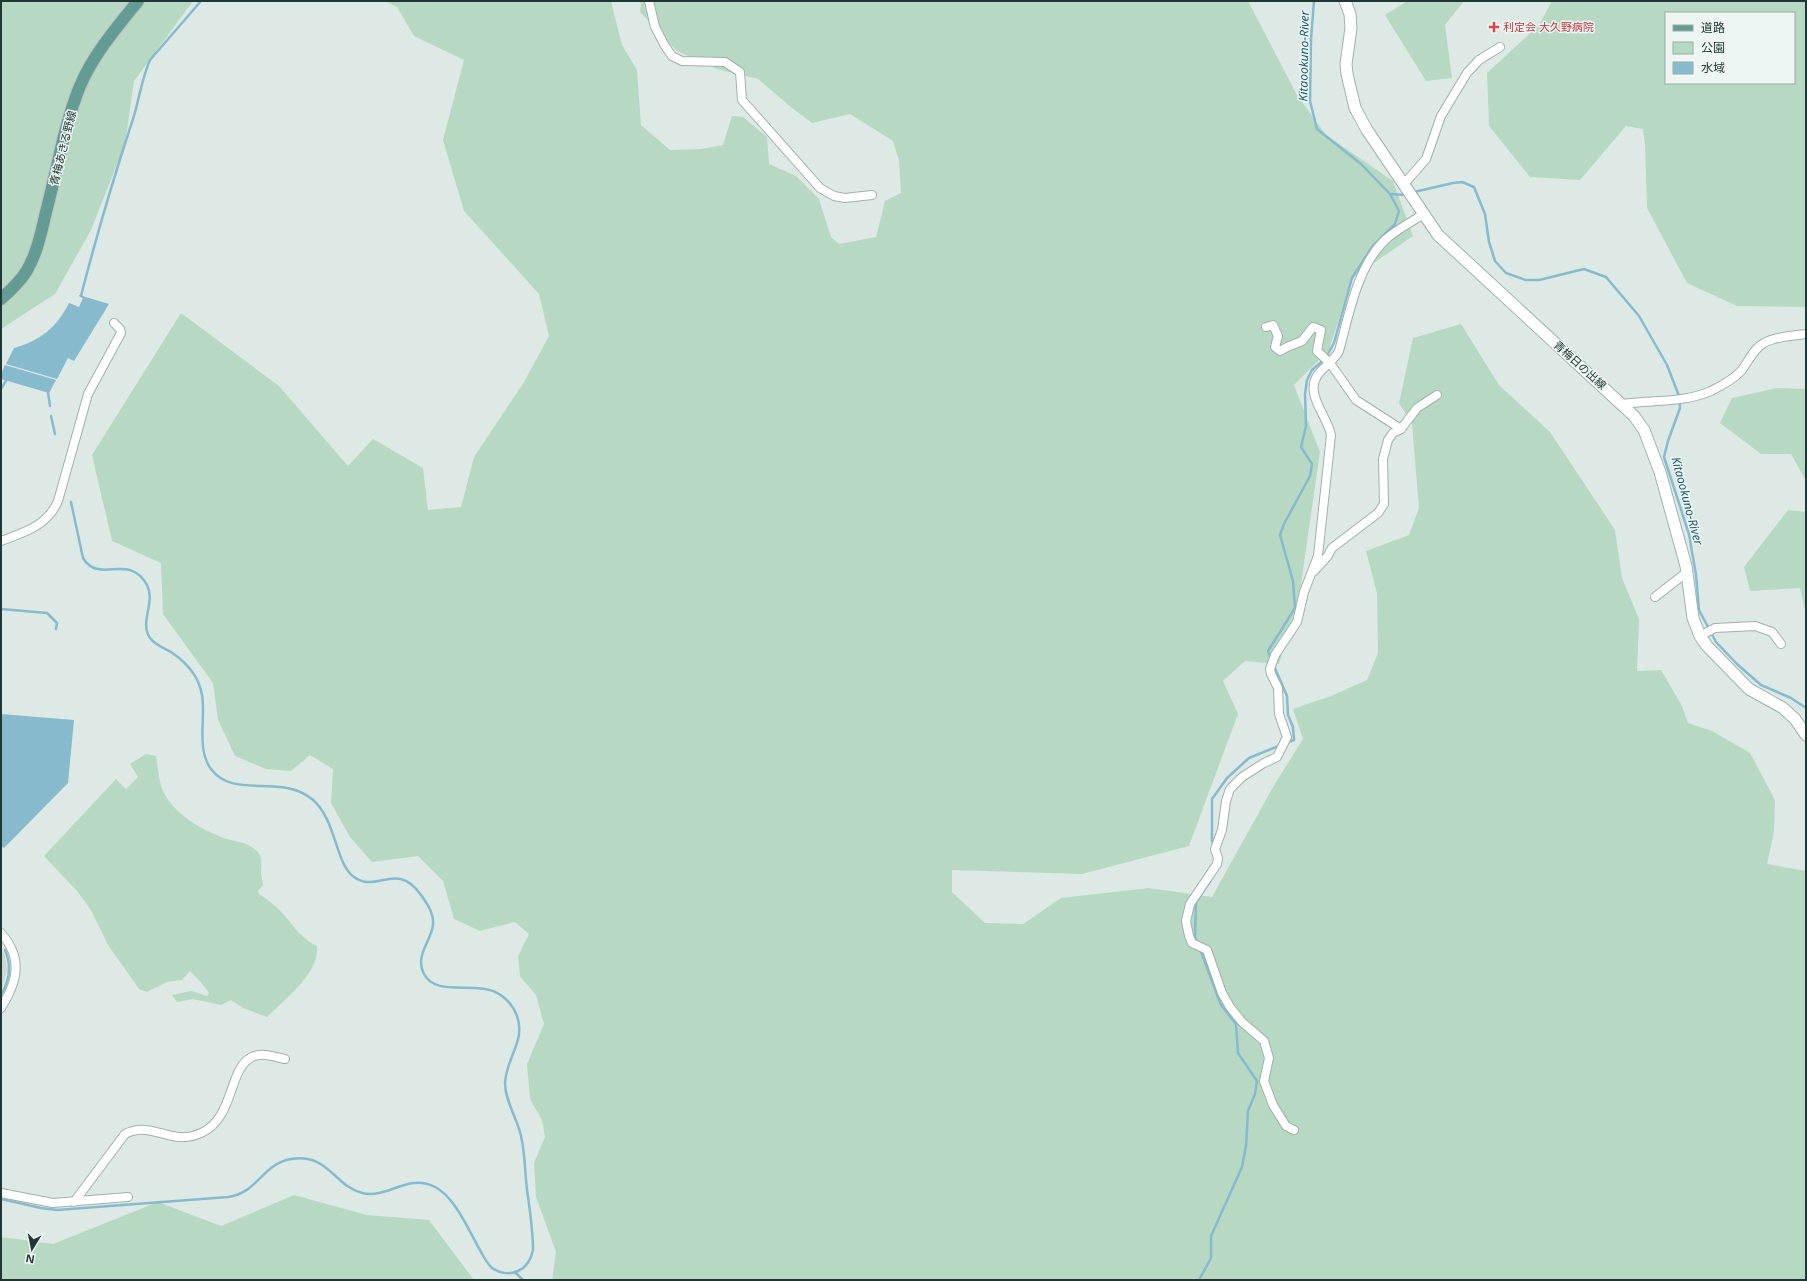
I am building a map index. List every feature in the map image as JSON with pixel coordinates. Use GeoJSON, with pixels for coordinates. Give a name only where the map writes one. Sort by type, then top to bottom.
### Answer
{"type":"FeatureCollection","features":[{"type":"Feature","properties":{"kind":"main road","name":"青梅あきる野線"},"geometry":{"type":"LineString","coordinates":[[1,299],[25,273],[36,250],[80,85],[92,63],[110,36],[138,1]]}},
{"type":"Feature","properties":{"kind":"main road","name":"青梅日の出線"},"geometry":{"type":"LineString","coordinates":[[1345,1],[1350,14],[1346,64],[1347,74],[1355,108],[1367,130],[1438,235],[1623,404],[1634,416],[1644,430],[1653,449],[1687,572],[1693,618],[1707,646],[1749,689],[1784,708],[1795,719],[1806,735]]}},
{"type":"Feature","properties":{"kind":"street"},"geometry":{"type":"LineString","coordinates":[[649,1],[655,27],[672,56],[682,61],[725,62],[740,72],[742,100],[820,188],[834,196],[845,198],[872,195]]}},
{"type":"Feature","properties":{"kind":"street"},"geometry":{"type":"LineString","coordinates":[[1409,191],[1426,159],[1441,116],[1467,73],[1479,60],[1500,47]]}},
{"type":"Feature","properties":{"kind":"street"},"geometry":{"type":"LineString","coordinates":[[1294,1130],[1286,1126],[1273,1105],[1264,1081],[1269,1058],[1264,1041],[1242,1022],[1230,1007],[1222,993],[1207,950],[1192,943],[1186,921],[1190,904],[1217,864],[1218,858],[1215,849],[1222,830],[1226,802],[1230,789],[1242,777],[1264,762],[1277,757],[1285,742],[1285,731],[1279,714],[1278,688],[1270,669],[1275,656],[1297,622],[1304,592],[1318,556],[1331,439],[1330,427],[1318,404],[1314,387],[1317,376],[1340,351],[1354,296],[1370,261],[1385,240],[1424,214]]}},
{"type":"Feature","properties":{"kind":"street"},"geometry":{"type":"LineString","coordinates":[[1,541],[39,526],[54,511],[88,394],[120,333],[120,329],[114,323]]}},
{"type":"Feature","properties":{"kind":"street"},"geometry":{"type":"LineString","coordinates":[[1266,327],[1273,325],[1278,336],[1275,348],[1280,351],[1287,346],[1302,342],[1313,327],[1321,330],[1317,351],[1330,362],[1356,400],[1401,429]]}},
{"type":"Feature","properties":{"kind":"street"},"geometry":{"type":"LineString","coordinates":[[1623,404],[1685,399],[1710,391],[1732,379],[1741,370],[1752,352],[1765,342],[1778,338],[1806,334]]}},
{"type":"Feature","properties":{"kind":"street"},"geometry":{"type":"LineString","coordinates":[[1312,573],[1327,557],[1332,548],[1378,513],[1384,504],[1383,459],[1388,440],[1393,433],[1401,429],[1417,408],[1437,395]]}},
{"type":"Feature","properties":{"kind":"street"},"geometry":{"type":"LineString","coordinates":[[1655,597],[1687,572]]}},
{"type":"Feature","properties":{"kind":"street"},"geometry":{"type":"LineString","coordinates":[[1702,635],[1715,628],[1734,626],[1764,628],[1772,632],[1781,644]]}},
{"type":"Feature","properties":{"kind":"street"},"geometry":{"type":"LineString","coordinates":[[1,933],[11,948],[16,966],[13,985],[1,1008]]}},
{"type":"Feature","properties":{"kind":"street"},"geometry":{"type":"LineString","coordinates":[[74,1202],[125,1134],[133,1130],[141,1129],[176,1138],[185,1138],[203,1132],[211,1127],[224,1111],[238,1071],[244,1062],[252,1056],[261,1055],[285,1059]]}},
{"type":"Feature","properties":{"kind":"street"},"geometry":{"type":"LineString","coordinates":[[1,1193],[47,1202],[74,1202],[128,1198]]}},
{"type":"Feature","properties":{"kind":"shaded area"},"geometry":{"type":"Polygon","coordinates":[[[1,948],[5,956],[7,970],[1,992],[1,948]]]}},
{"type":"Feature","properties":{"kind":"green space"},"geometry":{"type":"Polygon","coordinates":[[[1,1],[193,1],[134,81],[125,144],[91,230],[55,294],[1,329],[1,1]]]}},
{"type":"Feature","properties":{"kind":"green space"},"geometry":{"type":"Polygon","coordinates":[[[385,1],[611,1],[622,45],[637,70],[641,125],[670,150],[701,149],[723,145],[732,116],[743,117],[767,137],[769,164],[796,176],[819,199],[831,237],[839,244],[876,237],[885,201],[901,193],[899,160],[893,141],[850,114],[812,123],[758,79],[717,69],[677,51],[640,12],[641,1],[1248,1],[1297,95],[1326,135],[1393,181],[1413,236],[1352,278],[1329,350],[1294,385],[1320,452],[1300,591],[1279,664],[1245,661],[1223,681],[1238,714],[1189,846],[1082,874],[952,870],[952,892],[985,923],[1023,924],[1061,898],[1149,888],[1212,897],[1273,787],[1303,739],[1293,709],[1331,696],[1367,680],[1378,653],[1377,593],[1366,551],[1409,535],[1419,508],[1412,424],[1399,403],[1413,338],[1461,324],[1499,385],[1550,432],[1615,530],[1622,578],[1639,619],[1637,671],[1661,670],[1682,706],[1688,723],[1712,731],[1750,753],[1775,800],[1774,832],[1767,864],[1806,871],[1806,1280],[552,1280],[556,1252],[536,1197],[534,1163],[545,1137],[542,1120],[530,1099],[527,1064],[544,1024],[536,995],[520,976],[518,956],[529,934],[515,922],[480,931],[454,919],[443,881],[418,856],[372,862],[350,837],[331,803],[333,769],[310,755],[291,771],[266,769],[235,756],[218,720],[213,683],[163,614],[161,563],[112,541],[92,455],[181,313],[279,386],[348,466],[373,439],[423,468],[428,510],[461,507],[474,457],[524,382],[549,336],[539,294],[464,211],[443,140],[464,60],[414,36],[397,7],[385,1]]]}},
{"type":"Feature","properties":{"kind":"green space"},"geometry":{"type":"Polygon","coordinates":[[[1407,1],[1464,1],[1445,25],[1452,78],[1426,81],[1385,15],[1407,1]]]}},
{"type":"Feature","properties":{"kind":"green space"},"geometry":{"type":"Polygon","coordinates":[[[1552,1],[1806,1],[1806,307],[1737,306],[1687,283],[1647,208],[1645,144],[1643,129],[1626,126],[1580,180],[1530,177],[1489,126],[1487,73],[1539,25],[1552,1]]]}},
{"type":"Feature","properties":{"kind":"green space"},"geometry":{"type":"Polygon","coordinates":[[[1777,388],[1806,389],[1806,481],[1791,454],[1761,454],[1720,423],[1732,398],[1777,388]]]}},
{"type":"Feature","properties":{"kind":"green space"},"geometry":{"type":"Polygon","coordinates":[[[1788,510],[1806,512],[1806,614],[1800,588],[1750,591],[1744,567],[1788,510]]]}},
{"type":"Feature","properties":{"kind":"green space"},"geometry":{"type":"Polygon","coordinates":[[[146,754],[156,756],[163,791],[170,803],[177,810],[192,822],[209,832],[247,845],[258,852],[261,860],[263,885],[258,891],[259,894],[270,901],[303,937],[317,946],[313,966],[307,976],[292,994],[267,1017],[243,1008],[231,1000],[221,1005],[193,999],[177,1002],[172,995],[191,991],[207,996],[209,993],[190,971],[182,980],[167,982],[147,992],[139,989],[108,945],[91,910],[77,891],[44,856],[116,779],[126,789],[138,777],[130,764],[146,754]]]}},
{"type":"Feature","properties":{"kind":"green space"},"geometry":{"type":"Polygon","coordinates":[[[294,1195],[367,1215],[429,1220],[474,1280],[1,1280],[1,1237],[53,1244],[158,1202],[221,1226],[294,1195]]]}},
{"type":"Feature","properties":{"kind":"water"},"geometry":{"type":"Polygon","coordinates":[[[79,295],[109,304],[74,361],[68,358],[57,379],[6,364],[14,348],[32,341],[47,332],[59,319],[69,303],[79,307],[83,298],[79,295]]]}},
{"type":"Feature","properties":{"kind":"water"},"geometry":{"type":"Polygon","coordinates":[[[5,365],[56,380],[49,393],[1,379],[1,374],[5,365]]]}},
{"type":"Feature","properties":{"kind":"water"},"geometry":{"type":"Polygon","coordinates":[[[1,714],[74,720],[68,783],[4,848],[1,846],[1,714]]]}},
{"type":"Feature","properties":{"kind":"waterway"},"geometry":{"type":"LineString","coordinates":[[83,297],[81,296],[111,187],[150,60],[201,1]]}},
{"type":"Feature","properties":{"kind":"waterway","name":"Kitaookuno-River"},"geometry":{"type":"LineString","coordinates":[[1314,1],[1311,39],[1310,101],[1317,129],[1361,164],[1390,194],[1407,195]]}},
{"type":"Feature","properties":{"kind":"waterway","name":"Kitaookuno-River"},"geometry":{"type":"LineString","coordinates":[[1414,192],[1462,182],[1474,187],[1485,214],[1489,242],[1495,261],[1506,273],[1526,280],[1539,280],[1584,269],[1606,277],[1639,316],[1667,365],[1679,396],[1680,408],[1664,457],[1689,534],[1696,575],[1699,610],[1716,642],[1737,664],[1761,685],[1791,698],[1806,708]]}},
{"type":"Feature","properties":{"kind":"waterway"},"geometry":{"type":"LineString","coordinates":[[1271,659],[1268,651],[1295,608],[1293,581],[1280,535],[1284,524],[1310,476],[1312,464],[1301,447],[1306,426],[1305,394],[1307,380],[1312,370],[1325,359],[1334,343],[1352,278],[1372,247],[1395,224],[1399,211],[1390,194]]}},
{"type":"Feature","properties":{"kind":"waterway"},"geometry":{"type":"LineString","coordinates":[[1,389],[7,379]]}},
{"type":"Feature","properties":{"kind":"waterway"},"geometry":{"type":"LineString","coordinates":[[48,392],[50,406]]}},
{"type":"Feature","properties":{"kind":"waterway"},"geometry":{"type":"LineString","coordinates":[[51,416],[55,434]]}},
{"type":"Feature","properties":{"kind":"waterway"},"geometry":{"type":"LineString","coordinates":[[1,1199],[57,1210],[228,1197],[246,1190],[273,1166],[291,1159],[304,1158],[323,1165],[344,1184],[362,1193],[381,1193],[407,1184],[416,1183],[425,1183],[435,1187],[449,1198],[466,1224],[485,1259],[492,1268],[498,1271],[511,1273],[521,1269],[528,1263],[533,1250],[532,1228],[522,1142],[519,1129],[509,1103],[505,1083],[506,1074],[519,1034],[519,1025],[513,1007],[505,998],[493,991],[482,988],[448,987],[438,985],[430,981],[424,974],[421,966],[421,958],[430,936],[433,920],[427,904],[412,885],[403,880],[395,878],[371,882],[362,881],[354,877],[348,871],[343,862],[326,818],[312,799],[299,792],[286,788],[232,783],[221,778],[211,769],[206,761],[204,752],[202,733],[202,695],[195,676],[182,660],[150,638],[146,625],[150,598],[147,585],[140,575],[123,569],[97,569],[90,566],[83,558],[71,502]]}},
{"type":"Feature","properties":{"kind":"waterway"},"geometry":{"type":"LineString","coordinates":[[1,609],[47,613],[57,623],[56,629]]}},
{"type":"Feature","properties":{"kind":"waterway"},"geometry":{"type":"LineString","coordinates":[[1274,666],[1287,696],[1288,715],[1293,727],[1294,740],[1288,742]]}},
{"type":"Feature","properties":{"kind":"waterway"},"geometry":{"type":"LineString","coordinates":[[1214,845],[1212,841],[1212,799],[1227,778],[1249,758],[1281,745]]}},
{"type":"Feature","properties":{"kind":"waterway"},"geometry":{"type":"LineString","coordinates":[[1197,942],[1195,937],[1196,902],[1211,880]]}},
{"type":"Feature","properties":{"kind":"waterway"},"geometry":{"type":"LineString","coordinates":[[1199,1280],[1211,1258],[1211,1236],[1242,1167],[1246,1146],[1248,1111],[1255,1094],[1257,1081],[1238,1053],[1236,1024],[1221,1005],[1200,949]]}},
{"type":"Feature","properties":{"kind":"waterway"},"geometry":{"type":"LineString","coordinates":[[1,995],[9,973],[9,962],[5,950]]}},
{"type":"Feature","properties":{"kind":"waterway"},"geometry":{"type":"LineString","coordinates":[[515,1272],[523,1280]]}},
{"type":"Feature","properties":{"kind":"place","name":"利定会 大久野病院"},"geometry":{"type":"Point","coordinates":[1494,27]}}]}
